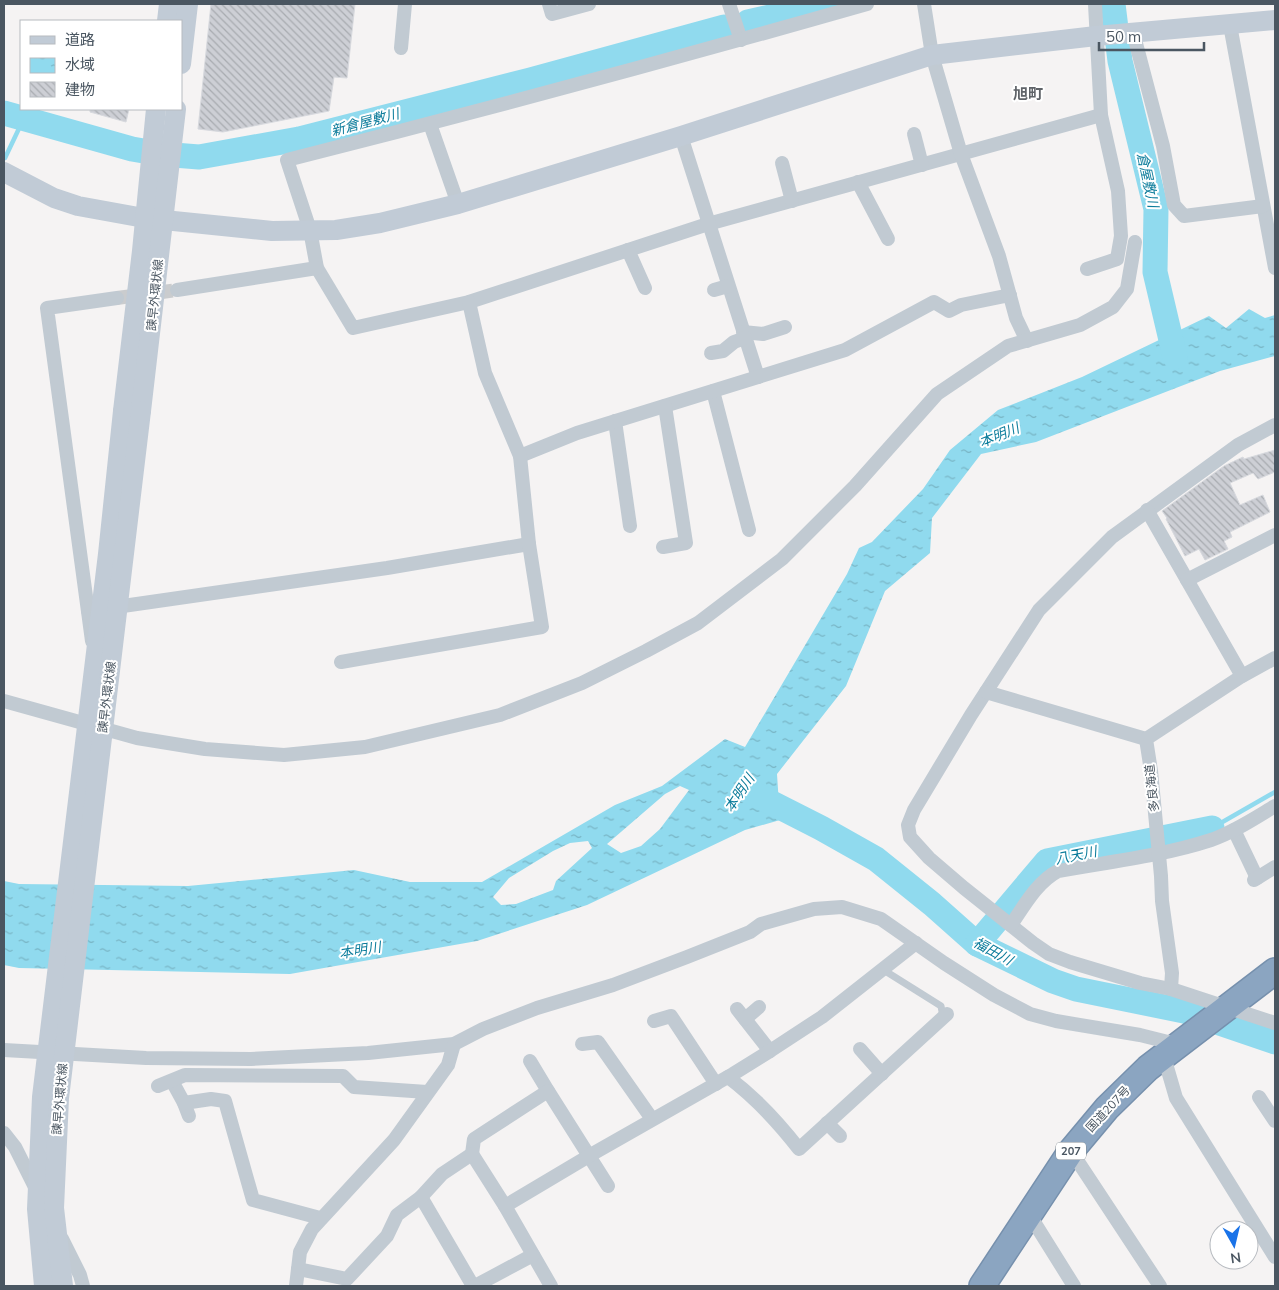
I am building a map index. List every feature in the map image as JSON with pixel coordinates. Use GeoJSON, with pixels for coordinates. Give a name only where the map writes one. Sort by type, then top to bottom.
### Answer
{"type":"FeatureCollection","features":[{"type":"Feature","properties":{"kind":"highway","name":"国道207号"},"geometry":{"type":"LineString","coordinates":[[982,1286],[1071,1151],[1107,1108],[1148,1068],[1275,971]]}},
{"type":"Feature","properties":{"kind":"main road"},"geometry":{"type":"LineString","coordinates":[[166,20],[169,4]]}},
{"type":"Feature","properties":{"kind":"main road"},"geometry":{"type":"LineString","coordinates":[[182,55],[188,4]]}},
{"type":"Feature","properties":{"kind":"main road"},"geometry":{"type":"LineString","coordinates":[[4,172],[54,198],[78,206],[144,218],[272,231],[336,230],[380,223],[458,204],[681,136],[932,56],[1100,36],[1275,20]]}},
{"type":"Feature","properties":{"kind":"main road","name":"諫早外環状線"},"geometry":{"type":"LineString","coordinates":[[44,1286],[37,1209],[42,1097],[108,554],[164,220],[153,132],[156,110]]}},
{"type":"Feature","properties":{"kind":"main road","name":"諫早外環状線"},"geometry":{"type":"LineString","coordinates":[[63,1286],[54,1208],[59,1098],[132,411],[144,218],[173,135],[176,110]]}},
{"type":"Feature","properties":{"kind":"street"},"geometry":{"type":"LineString","coordinates":[[400,48],[405,4]]}},
{"type":"Feature","properties":{"kind":"street"},"geometry":{"type":"LineString","coordinates":[[549,4],[552,14],[589,4]]}},
{"type":"Feature","properties":{"kind":"street"},"geometry":{"type":"LineString","coordinates":[[729,4],[741,40]]}},
{"type":"Feature","properties":{"kind":"street"},"geometry":{"type":"LineString","coordinates":[[867,4],[430,124],[287,160],[310,230],[317,268],[353,328],[469,302],[708,224],[1101,115]]}},
{"type":"Feature","properties":{"kind":"street"},"geometry":{"type":"LineString","coordinates":[[924,4],[932,56],[961,154],[999,256],[1016,318],[1027,341]]}},
{"type":"Feature","properties":{"kind":"street"},"geometry":{"type":"LineString","coordinates":[[1087,269],[1117,259],[1121,236],[1118,191],[1101,115],[1100,36],[1095,4]]}},
{"type":"Feature","properties":{"kind":"street"},"geometry":{"type":"LineString","coordinates":[[1230,25],[1275,266]]}},
{"type":"Feature","properties":{"kind":"street"},"geometry":{"type":"LineString","coordinates":[[1129,33],[1163,146],[1174,205],[1184,216],[1263,206]]}},
{"type":"Feature","properties":{"kind":"street"},"geometry":{"type":"LineString","coordinates":[[430,124],[458,204]]}},
{"type":"Feature","properties":{"kind":"street"},"geometry":{"type":"LineString","coordinates":[[914,134],[922,165]]}},
{"type":"Feature","properties":{"kind":"street"},"geometry":{"type":"LineString","coordinates":[[681,136],[758,377]]}},
{"type":"Feature","properties":{"kind":"street"},"geometry":{"type":"LineString","coordinates":[[782,163],[792,201]]}},
{"type":"Feature","properties":{"kind":"street"},"geometry":{"type":"LineString","coordinates":[[858,182],[888,239]]}},
{"type":"Feature","properties":{"kind":"street"},"geometry":{"type":"LineString","coordinates":[[4,701],[137,738],[205,749],[284,755],[365,747],[500,715],[582,683],[698,622],[782,559],[855,486],[937,394],[1008,346],[1080,325],[1113,307],[1127,289],[1135,242]]}},
{"type":"Feature","properties":{"kind":"street"},"geometry":{"type":"LineString","coordinates":[[628,250],[645,288]]}},
{"type":"Feature","properties":{"kind":"street"},"geometry":{"type":"LineString","coordinates":[[177,290],[317,268]]}},
{"type":"Feature","properties":{"kind":"street"},"geometry":{"type":"LineString","coordinates":[[714,290],[728,286]]}},
{"type":"Feature","properties":{"kind":"street"},"geometry":{"type":"LineString","coordinates":[[520,456],[577,433],[845,350],[934,302],[949,311],[961,305],[1010,296]]}},
{"type":"Feature","properties":{"kind":"street"},"geometry":{"type":"LineString","coordinates":[[96,666],[47,308],[117,298]]}},
{"type":"Feature","properties":{"kind":"street"},"geometry":{"type":"LineString","coordinates":[[341,662],[542,627],[529,544],[520,456],[485,373],[469,302]]}},
{"type":"Feature","properties":{"kind":"street"},"geometry":{"type":"LineString","coordinates":[[711,353],[723,351],[744,335],[763,334],[785,327]]}},
{"type":"Feature","properties":{"kind":"street"},"geometry":{"type":"LineString","coordinates":[[713,391],[749,530]]}},
{"type":"Feature","properties":{"kind":"street"},"geometry":{"type":"LineString","coordinates":[[663,547],[686,543],[665,406]]}},
{"type":"Feature","properties":{"kind":"street"},"geometry":{"type":"LineString","coordinates":[[615,421],[630,526]]}},
{"type":"Feature","properties":{"kind":"street"},"geometry":{"type":"LineString","coordinates":[[1275,425],[1238,445],[1112,537],[1039,610],[943,761],[914,810],[908,825],[910,837],[929,858],[1033,943],[1056,957],[1140,983],[1171,989],[1224,1011],[1275,1023]]}},
{"type":"Feature","properties":{"kind":"street"},"geometry":{"type":"LineString","coordinates":[[1147,510],[1242,676]]}},
{"type":"Feature","properties":{"kind":"street"},"geometry":{"type":"LineString","coordinates":[[1187,580],[1275,535]]}},
{"type":"Feature","properties":{"kind":"street"},"geometry":{"type":"LineString","coordinates":[[88,611],[387,568],[529,544]]}},
{"type":"Feature","properties":{"kind":"street"},"geometry":{"type":"LineString","coordinates":[[986,692],[1146,740],[1242,676],[1275,658]]}},
{"type":"Feature","properties":{"kind":"street","name":"多良海道"},"geometry":{"type":"LineString","coordinates":[[1146,740],[1151,771],[1162,901],[1172,973],[1171,989]]}},
{"type":"Feature","properties":{"kind":"street"},"geometry":{"type":"LineString","coordinates":[[1011,925],[1035,891],[1050,875],[1058,871],[1158,853],[1212,840],[1234,830],[1275,806]]}},
{"type":"Feature","properties":{"kind":"street"},"geometry":{"type":"LineString","coordinates":[[1234,830],[1255,879],[1275,867]]}},
{"type":"Feature","properties":{"kind":"street"},"geometry":{"type":"LineString","coordinates":[[4,1050],[146,1058],[251,1059],[368,1053],[454,1044],[482,1029],[537,1008],[613,984],[687,957],[750,932],[761,924],[814,909],[842,907],[881,919],[994,995],[1030,1014],[1056,1021],[1140,1035],[1177,1047],[1176,1098],[1275,1257]]}},
{"type":"Feature","properties":{"kind":"street"},"geometry":{"type":"LineString","coordinates":[[505,1206],[770,1051],[822,1017],[916,943]]}},
{"type":"Feature","properties":{"kind":"street"},"geometry":{"type":"LineString","coordinates":[[759,1008],[741,1014],[770,1051]]}},
{"type":"Feature","properties":{"kind":"street"},"geometry":{"type":"LineString","coordinates":[[654,1021],[671,1016],[722,1080],[743,1088],[776,1120],[799,1149],[945,1016]]}},
{"type":"Feature","properties":{"kind":"street"},"geometry":{"type":"LineString","coordinates":[[582,1044],[598,1042],[652,1119]]}},
{"type":"Feature","properties":{"kind":"street"},"geometry":{"type":"LineString","coordinates":[[296,1286],[300,1252],[312,1228],[394,1140],[448,1064],[454,1044]]}},
{"type":"Feature","properties":{"kind":"street"},"geometry":{"type":"LineString","coordinates":[[860,1048],[882,1074]]}},
{"type":"Feature","properties":{"kind":"street"},"geometry":{"type":"LineString","coordinates":[[530,1061],[608,1186]]}},
{"type":"Feature","properties":{"kind":"street"},"geometry":{"type":"LineString","coordinates":[[158,1086],[186,1075],[343,1076],[354,1088],[427,1092]]}},
{"type":"Feature","properties":{"kind":"street"},"geometry":{"type":"LineString","coordinates":[[172,1081],[186,1109],[211,1099],[225,1101],[253,1200],[320,1218]]}},
{"type":"Feature","properties":{"kind":"street"},"geometry":{"type":"LineString","coordinates":[[548,1092],[474,1139],[472,1154],[505,1206],[551,1286]]}},
{"type":"Feature","properties":{"kind":"street"},"geometry":{"type":"LineString","coordinates":[[1259,1097],[1275,1121]]}},
{"type":"Feature","properties":{"kind":"street"},"geometry":{"type":"LineString","coordinates":[[827,1124],[840,1136]]}},
{"type":"Feature","properties":{"kind":"street"},"geometry":{"type":"LineString","coordinates":[[4,1133],[15,1147],[80,1275],[83,1286]]}},
{"type":"Feature","properties":{"kind":"street"},"geometry":{"type":"LineString","coordinates":[[1071,1151],[1160,1286]]}},
{"type":"Feature","properties":{"kind":"street"},"geometry":{"type":"LineString","coordinates":[[298,1269],[346,1279],[387,1236],[397,1215],[421,1197],[442,1174],[472,1154]]}},
{"type":"Feature","properties":{"kind":"street"},"geometry":{"type":"LineString","coordinates":[[421,1197],[474,1286],[533,1255]]}},
{"type":"Feature","properties":{"kind":"street"},"geometry":{"type":"LineString","coordinates":[[1028,1214],[1074,1286]]}},
{"type":"Feature","properties":{"kind":"lane"},"geometry":{"type":"LineString","coordinates":[[882,969],[941,1006],[945,1016]]}},
{"type":"Feature","properties":{"kind":"water","name":"本明川"},"geometry":{"type":"Polygon","coordinates":[[[1249,309],[1265,318],[1275,315],[1275,356],[1220,371],[1036,442],[981,454],[932,518],[930,553],[885,591],[846,686],[777,774],[780,820],[745,830],[587,905],[477,941],[290,974],[19,968],[4,965],[4,881],[19,884],[188,886],[354,870],[410,882],[482,882],[615,805],[662,786],[725,739],[745,747],[847,574],[859,548],[872,542],[923,489],[950,450],[998,410],[1082,377],[1209,316],[1226,328],[1249,309]],[[680,786],[665,794],[607,844],[621,853],[641,846],[660,829],[689,790],[680,786]],[[588,841],[570,843],[553,851],[509,878],[493,897],[501,905],[516,904],[553,890],[556,881],[592,848],[588,841]]]}},
{"type":"Feature","properties":{"kind":"building"},"geometry":{"type":"Polygon","coordinates":[[[211,4],[355,4],[347,78],[334,77],[329,111],[223,132],[198,129],[211,4]]]}},
{"type":"Feature","properties":{"kind":"building"},"geometry":{"type":"Polygon","coordinates":[[[90,110],[129,110],[126,122],[90,112],[90,110]]]}},
{"type":"Feature","properties":{"kind":"building"},"geometry":{"type":"Polygon","coordinates":[[[1275,450],[1275,472],[1258,479],[1253,473],[1230,483],[1240,505],[1263,495],[1270,512],[1230,532],[1232,537],[1224,541],[1228,549],[1205,560],[1199,549],[1185,556],[1162,511],[1224,466],[1243,457],[1244,459],[1275,450]]]}},
{"type":"Feature","properties":{"kind":"waterway","name":"新倉屋敷川"},"geometry":{"type":"LineString","coordinates":[[748,22],[827,4]]}},
{"type":"Feature","properties":{"kind":"waterway","name":"倉屋敷川"},"geometry":{"type":"LineString","coordinates":[[1113,4],[1120,61],[1156,209],[1155,272],[1175,357]]}},
{"type":"Feature","properties":{"kind":"waterway","name":"新倉屋敷川"},"geometry":{"type":"LineString","coordinates":[[4,113],[132,149],[161,154],[199,157],[299,139],[530,80],[724,27]]}},
{"type":"Feature","properties":{"kind":"waterway"},"geometry":{"type":"LineString","coordinates":[[5,158],[24,118]]}},
{"type":"Feature","properties":{"kind":"waterway","name":"福田川"},"geometry":{"type":"LineString","coordinates":[[748,791],[821,828],[876,859],[932,904],[977,944],[1053,981],[1076,989],[1184,1011],[1275,1042]]}},
{"type":"Feature","properties":{"kind":"waterway"},"geometry":{"type":"LineString","coordinates":[[1212,828],[1275,792]]}},
{"type":"Feature","properties":{"kind":"waterway","name":"八天川"},"geometry":{"type":"LineString","coordinates":[[977,944],[1047,861],[1212,828]]}},
{"type":"Feature","properties":{"kind":"tunnel"},"geometry":{"type":"LineString","coordinates":[[117,298],[177,290]]}},
{"type":"Feature","properties":{"kind":"district","name":"旭町"},"geometry":{"type":"Point","coordinates":[1028,94]}}]}
